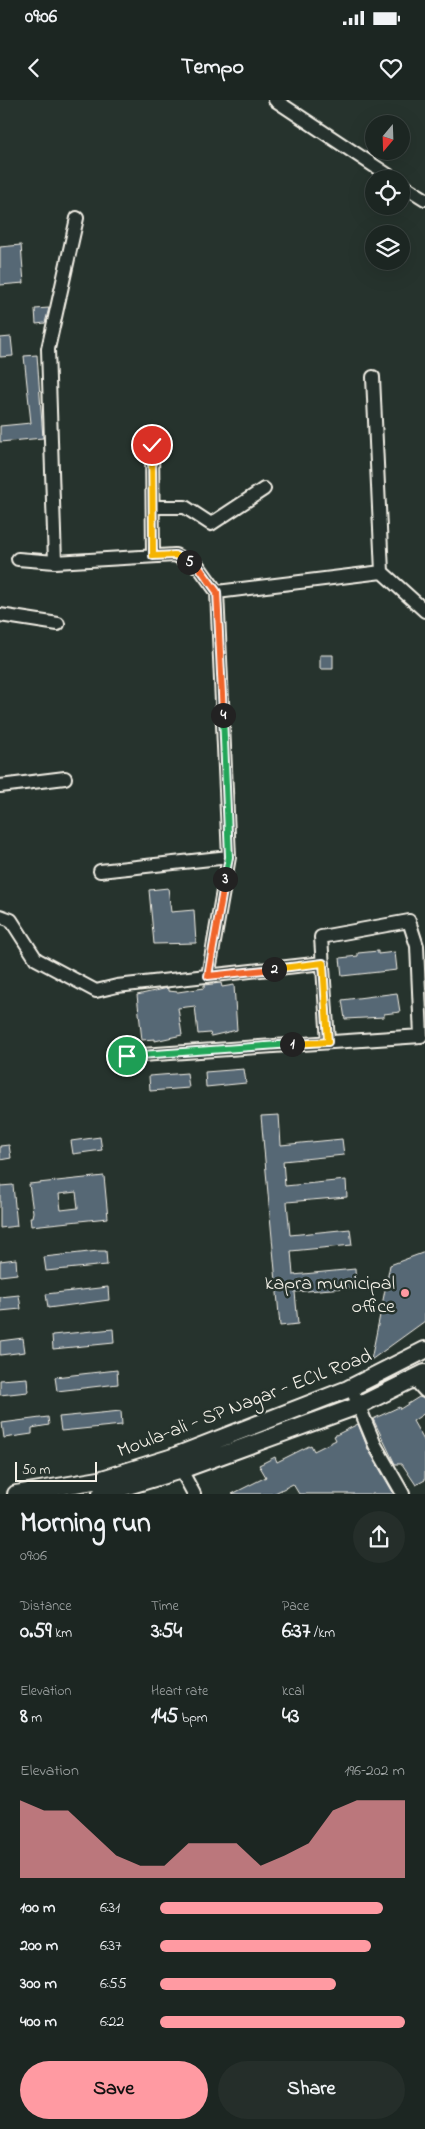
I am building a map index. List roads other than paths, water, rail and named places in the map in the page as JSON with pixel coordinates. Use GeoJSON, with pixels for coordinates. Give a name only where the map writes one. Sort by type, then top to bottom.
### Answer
{"type":"FeatureCollection","features":[{"type":"Feature","properties":{"kind":"main road","name":"Moula-ali - SP Nagar - ECIL Road"},"geometry":{"type":"LineString","coordinates":[[16,1494],[100,1480],[147,1466],[351,1387],[425,1350]]}},
{"type":"Feature","properties":{"kind":"main road","name":"Moula-ali - SP Nagar - ECIL Road"},"geometry":{"type":"LineString","coordinates":[[101,1494],[182,1470],[422,1381]]}},
{"type":"Feature","properties":{"kind":"street"},"geometry":{"type":"LineString","coordinates":[[275,100],[380,170]]}},
{"type":"Feature","properties":{"kind":"street"},"geometry":{"type":"LineString","coordinates":[[410,190],[425,199]]}},
{"type":"Feature","properties":{"kind":"street"},"geometry":{"type":"LineString","coordinates":[[55,562],[48,349],[77,218]]}},
{"type":"Feature","properties":{"kind":"street"},"geometry":{"type":"LineString","coordinates":[[373,377],[382,572],[425,611]]}},
{"type":"Feature","properties":{"kind":"street"},"geometry":{"type":"LineString","coordinates":[[152,445],[153,556]]}},
{"type":"Feature","properties":{"kind":"street"},"geometry":{"type":"LineString","coordinates":[[153,507],[185,507],[211,524],[264,489]]}},
{"type":"Feature","properties":{"kind":"street"},"geometry":{"type":"LineString","coordinates":[[18,559],[55,562],[175,555],[199,567],[217,592],[229,857],[208,976]]}},
{"type":"Feature","properties":{"kind":"street"},"geometry":{"type":"LineString","coordinates":[[217,592],[382,572]]}},
{"type":"Feature","properties":{"kind":"street"},"geometry":{"type":"LineString","coordinates":[[0,615],[58,624]]}},
{"type":"Feature","properties":{"kind":"street"},"geometry":{"type":"LineString","coordinates":[[0,786],[65,778]]}},
{"type":"Feature","properties":{"kind":"street"},"geometry":{"type":"LineString","coordinates":[[100,871],[229,857]]}},
{"type":"Feature","properties":{"kind":"street"},"geometry":{"type":"LineString","coordinates":[[0,916],[11,920],[36,960],[96,991],[323,963]]}},
{"type":"Feature","properties":{"kind":"street"},"geometry":{"type":"LineString","coordinates":[[127,1056],[421,1036],[417,946],[409,921],[321,937],[328,1042]]}},
{"type":"Feature","properties":{"kind":"street"},"geometry":{"type":"LineString","coordinates":[[351,1387],[375,1445],[403,1494]]}},
{"type":"Feature","properties":{"kind":"street"},"geometry":{"type":"LineString","coordinates":[[182,1470],[194,1494]]}},
{"type":"Feature","properties":{"kind":"place","name":"kapra municipal office"},"geometry":{"type":"Point","coordinates":[405,1293]}}]}
